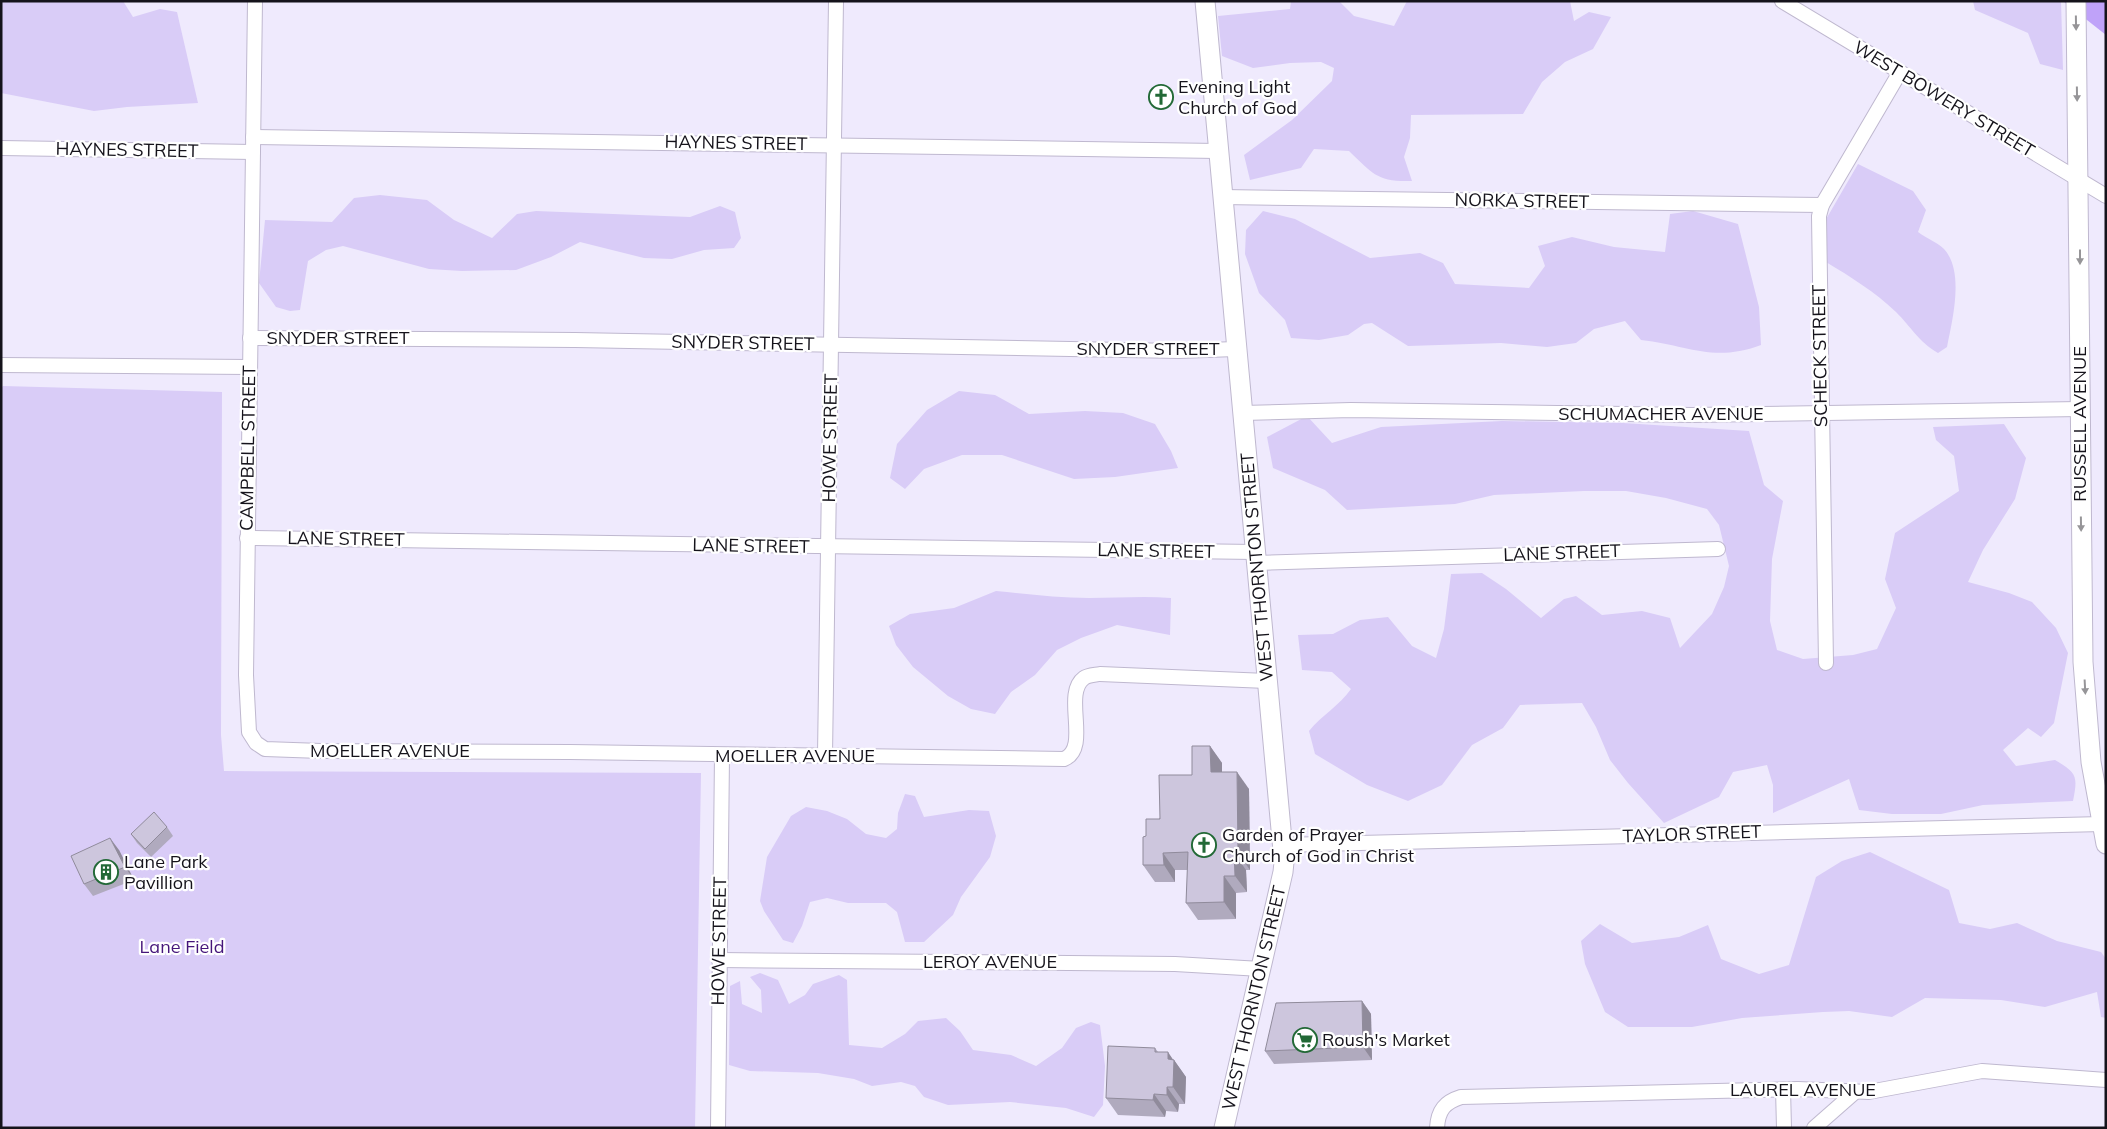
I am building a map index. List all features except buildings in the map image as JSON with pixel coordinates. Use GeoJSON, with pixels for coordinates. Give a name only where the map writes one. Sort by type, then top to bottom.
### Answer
{"type":"FeatureCollection","features":[{"type":"Feature","properties":{"kind":"main road","name":"WEST THORNTON STREET"},"geometry":{"type":"LineString","coordinates":[[1205,1],[1284,872],[1224,1128]]}},
{"type":"Feature","properties":{"kind":"main road","name":"RUSSELL AVENUE"},"geometry":{"type":"LineString","coordinates":[[2076,1],[2083,662],[2091,762],[2106,844]]}},
{"type":"Feature","properties":{"kind":"street","name":"CAMPBELL STREET"},"geometry":{"type":"LineString","coordinates":[[255,1],[246,675],[249,732],[256,743]]}},
{"type":"Feature","properties":{"kind":"street","name":"HOWE STREET"},"geometry":{"type":"LineString","coordinates":[[826,755],[836,1]]}},
{"type":"Feature","properties":{"kind":"street","name":"WEST BOWERY STREET"},"geometry":{"type":"LineString","coordinates":[[1782,1],[2106,196]]}},
{"type":"Feature","properties":{"kind":"street","name":"SCHECK STREET"},"geometry":{"type":"LineString","coordinates":[[1826,663],[1817,229],[1822,205],[1853,156],[1900,72]]}},
{"type":"Feature","properties":{"kind":"street","name":"HAYNES STREET"},"geometry":{"type":"LineString","coordinates":[[253,137],[1218,151]]}},
{"type":"Feature","properties":{"kind":"street","name":"HAYNES STREET"},"geometry":{"type":"LineString","coordinates":[[1,148],[253,152]]}},
{"type":"Feature","properties":{"kind":"street","name":"NORKA STREET"},"geometry":{"type":"LineString","coordinates":[[1222,196],[1822,205]]}},
{"type":"Feature","properties":{"kind":"street","name":"SNYDER STREET"},"geometry":{"type":"LineString","coordinates":[[250,338],[575,340],[1179,351],[1236,349]]}},
{"type":"Feature","properties":{"kind":"street","name":"SNYDER STREET"},"geometry":{"type":"LineString","coordinates":[[1,365],[249,367]]}},
{"type":"Feature","properties":{"kind":"street","name":"SCHUMACHER AVENUE"},"geometry":{"type":"LineString","coordinates":[[1243,412],[1351,410],[1559,415],[2080,409]]}},
{"type":"Feature","properties":{"kind":"street","name":"LANE STREET"},"geometry":{"type":"LineString","coordinates":[[247,538],[828,547],[1255,557],[1718,549]]}},
{"type":"Feature","properties":{"kind":"street","name":"MOELLER AVENUE"},"geometry":{"type":"LineString","coordinates":[[256,743],[265,749],[321,751],[570,752],[1064,759],[1073,752],[1076,739],[1078,686],[1083,678],[1100,674],[1267,681]]}},
{"type":"Feature","properties":{"kind":"street","name":"HOWE STREET"},"geometry":{"type":"LineString","coordinates":[[718,1128],[722,755]]}},
{"type":"Feature","properties":{"kind":"street","name":"TAYLOR STREET"},"geometry":{"type":"LineString","coordinates":[[1282,845],[2102,824]]}},
{"type":"Feature","properties":{"kind":"street","name":"LEROY AVENUE"},"geometry":{"type":"LineString","coordinates":[[719,960],[1175,964],[1261,968]]}},
{"type":"Feature","properties":{"kind":"street","name":"LAUREL AVENUE"},"geometry":{"type":"LineString","coordinates":[[1437,1128],[1442,1108],[1451,1100],[1461,1097],[1783,1089],[1855,1092],[1882,1090],[1982,1070],[2106,1080]]}},
{"type":"Feature","properties":{"kind":"street"},"geometry":{"type":"LineString","coordinates":[[1783,1089],[1784,1128]]}},
{"type":"Feature","properties":{"kind":"street"},"geometry":{"type":"LineString","coordinates":[[1814,1128],[1855,1092]]}},
{"type":"Feature","properties":{"kind":"green space"},"geometry":{"type":"Polygon","coordinates":[[[1,1],[123,1],[133,17],[160,9],[177,12],[198,103],[94,111],[1,93],[1,1]]]}},
{"type":"Feature","properties":{"kind":"green space"},"geometry":{"type":"Polygon","coordinates":[[[1291,1],[1339,1],[1354,16],[1394,26],[1407,1],[1570,1],[1574,21],[1589,12],[1611,17],[1593,49],[1565,62],[1542,82],[1523,114],[1411,115],[1410,138],[1404,157],[1412,181],[1391,180],[1376,175],[1349,151],[1314,149],[1301,168],[1250,180],[1244,155],[1292,120],[1332,81],[1334,68],[1321,62],[1290,63],[1253,68],[1222,56],[1218,16],[1290,9],[1291,1]]]}},
{"type":"Feature","properties":{"kind":"green space"},"geometry":{"type":"Polygon","coordinates":[[[1973,1],[2061,1],[2063,70],[2040,64],[2028,33],[1975,10],[1973,1]]]}},
{"type":"Feature","properties":{"kind":"green space"},"geometry":{"type":"Polygon","coordinates":[[[1858,164],[1913,191],[1926,210],[1918,232],[1944,249],[1950,259],[1954,270],[1955,283],[1954,311],[1947,347],[1938,353],[1920,339],[1896,312],[1880,298],[1826,262],[1825,221],[1858,164]]]}},
{"type":"Feature","properties":{"kind":"green space"},"geometry":{"type":"Polygon","coordinates":[[[380,195],[427,200],[454,220],[492,238],[517,214],[536,211],[690,217],[720,206],[735,212],[741,238],[734,248],[704,250],[672,259],[644,258],[580,242],[551,257],[516,270],[462,271],[429,269],[343,246],[326,250],[308,261],[300,310],[290,311],[276,307],[259,283],[265,220],[332,222],[354,198],[380,195]]]}},
{"type":"Feature","properties":{"kind":"green space"},"geometry":{"type":"Polygon","coordinates":[[[1263,211],[1295,219],[1370,258],[1420,253],[1443,263],[1455,284],[1529,288],[1545,266],[1538,246],[1572,237],[1614,247],[1665,252],[1670,214],[1693,211],[1738,224],[1759,307],[1761,345],[1729,353],[1701,351],[1641,340],[1625,321],[1594,329],[1576,343],[1547,347],[1501,343],[1408,346],[1372,323],[1364,324],[1348,335],[1319,340],[1291,338],[1285,320],[1259,293],[1245,254],[1246,230],[1263,211]]]}},
{"type":"Feature","properties":{"kind":"green space","name":"Lane Field"},"geometry":{"type":"Polygon","coordinates":[[[3,386],[222,392],[221,735],[224,771],[701,773],[695,1128],[1,1128],[1,388],[3,386]]]}},
{"type":"Feature","properties":{"kind":"green space"},"geometry":{"type":"Polygon","coordinates":[[[959,391],[995,395],[1029,414],[1085,411],[1123,413],[1155,424],[1171,451],[1178,468],[1115,477],[1074,479],[1002,455],[962,455],[924,469],[905,489],[890,478],[897,444],[927,410],[959,391]]]}},
{"type":"Feature","properties":{"kind":"green space"},"geometry":{"type":"Polygon","coordinates":[[[1307,416],[1332,443],[1381,427],[1502,421],[1623,423],[1749,431],[1764,485],[1783,501],[1772,559],[1770,621],[1777,650],[1803,659],[1853,655],[1877,649],[1896,608],[1885,579],[1895,533],[1959,491],[1954,456],[1936,440],[1933,427],[2004,424],[2026,458],[2015,499],[1983,550],[1968,582],[2009,593],[2032,602],[2056,628],[2068,653],[2054,723],[2041,737],[2028,728],[2003,750],[2016,766],[2055,760],[2068,768],[2075,780],[2073,801],[1983,805],[1941,814],[1892,814],[1859,810],[1849,779],[1773,813],[1773,785],[1767,765],[1733,772],[1719,797],[1664,823],[1610,760],[1596,727],[1582,703],[1520,705],[1503,728],[1472,745],[1442,785],[1408,801],[1367,785],[1315,754],[1309,731],[1351,689],[1332,672],[1302,670],[1298,635],[1333,634],[1360,620],[1388,617],[1412,646],[1436,658],[1444,629],[1451,574],[1482,573],[1506,589],[1541,618],[1564,599],[1576,596],[1602,615],[1642,611],[1670,618],[1680,648],[1712,614],[1724,587],[1729,566],[1719,525],[1707,509],[1666,498],[1626,491],[1494,495],[1455,504],[1347,510],[1325,490],[1273,468],[1267,437],[1307,416]]]}},
{"type":"Feature","properties":{"kind":"green space"},"geometry":{"type":"Polygon","coordinates":[[[996,591],[1077,598],[1171,598],[1170,635],[1117,625],[1081,638],[1057,650],[1035,675],[1011,692],[995,714],[971,709],[948,696],[913,667],[896,645],[889,626],[910,614],[954,608],[996,591]]]}},
{"type":"Feature","properties":{"kind":"green space"},"geometry":{"type":"Polygon","coordinates":[[[905,794],[915,796],[924,817],[969,810],[989,811],[996,836],[990,857],[961,897],[953,915],[924,942],[905,942],[897,912],[886,903],[848,903],[827,898],[810,902],[802,926],[793,943],[783,940],[764,911],[760,901],[767,857],[791,816],[806,807],[827,811],[847,819],[866,834],[886,838],[897,829],[898,813],[905,794]]]}},
{"type":"Feature","properties":{"kind":"green space"},"geometry":{"type":"Polygon","coordinates":[[[1870,852],[1949,890],[1959,923],[1990,929],[2017,923],[2057,941],[2101,952],[2106,959],[2106,1018],[2101,1017],[2097,992],[2045,1007],[2001,1000],[1925,998],[1892,1017],[1849,1011],[1823,1012],[1742,1018],[1692,1027],[1628,1027],[1605,1012],[1585,964],[1581,941],[1600,924],[1632,943],[1679,937],[1708,925],[1721,959],[1759,974],[1789,965],[1816,877],[1842,861],[1870,852]]]}},
{"type":"Feature","properties":{"kind":"green space"},"geometry":{"type":"Polygon","coordinates":[[[760,973],[778,980],[789,1004],[805,995],[813,984],[839,975],[847,980],[849,1045],[882,1048],[905,1034],[918,1021],[946,1018],[960,1031],[973,1050],[1011,1055],[1036,1066],[1062,1048],[1076,1028],[1091,1022],[1100,1025],[1105,1066],[1103,1105],[1094,1117],[1066,1108],[1010,1102],[948,1105],[924,1097],[915,1086],[901,1082],[872,1086],[854,1079],[818,1073],[750,1071],[729,1065],[730,986],[740,981],[742,1004],[762,1013],[761,990],[750,977],[760,973]]]}},
{"type":"Feature","properties":{"kind":"shaded area"},"geometry":{"type":"Polygon","coordinates":[[[2063,1],[2106,1],[2106,35],[2063,1]]]}},
{"type":"Feature","properties":{"kind":"place","name":"Evening Light Church of God"},"geometry":{"type":"Point","coordinates":[1161,97]}},
{"type":"Feature","properties":{"kind":"place","name":"Garden of Prayer Church of God in Christ"},"geometry":{"type":"Point","coordinates":[1204,845]}},
{"type":"Feature","properties":{"kind":"place","name":"Lane Park Pavillion"},"geometry":{"type":"Point","coordinates":[106,872]}},
{"type":"Feature","properties":{"kind":"place","name":"Roush's Market"},"geometry":{"type":"Point","coordinates":[1305,1040]}}]}
